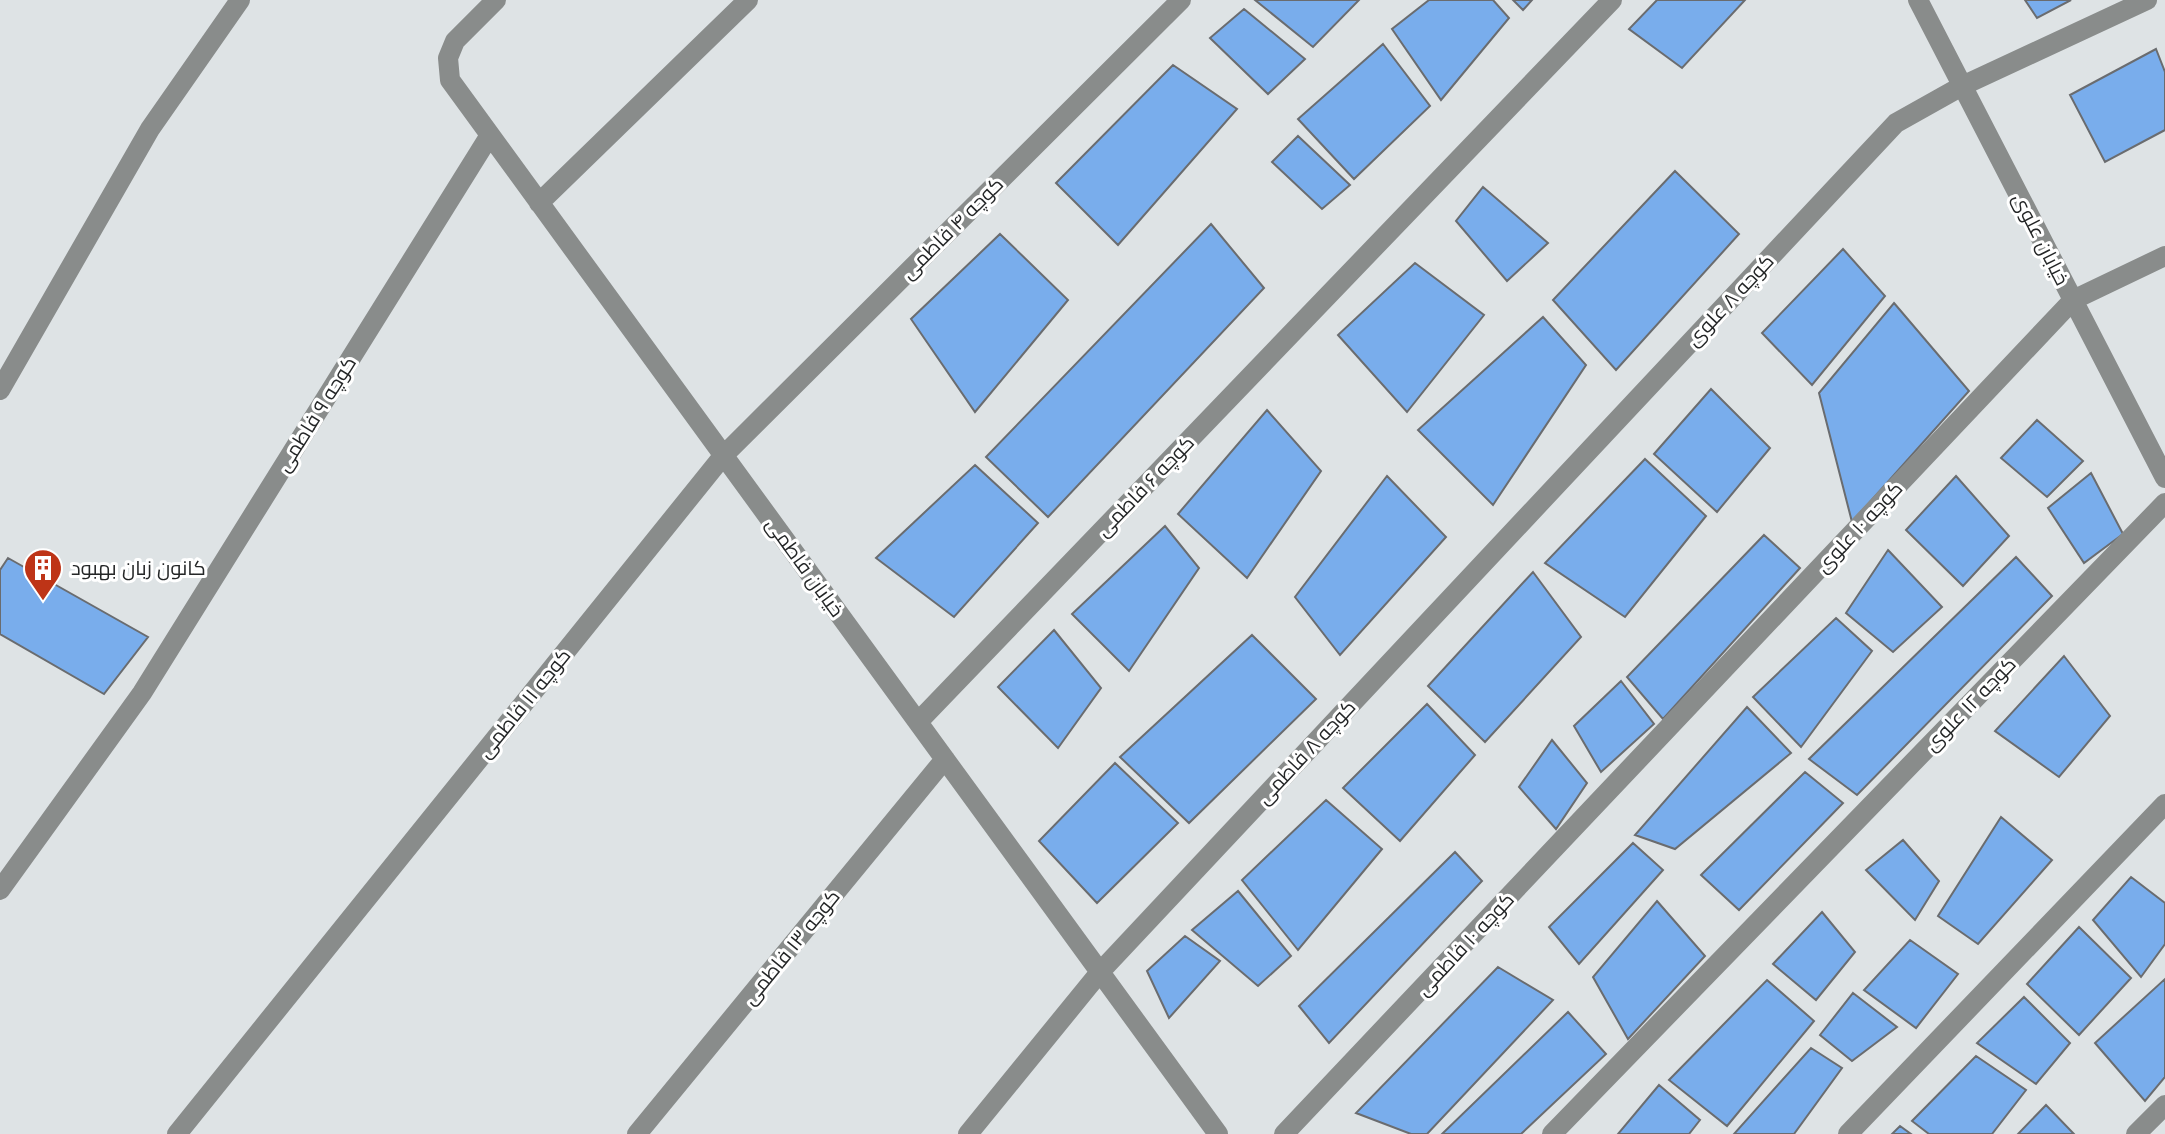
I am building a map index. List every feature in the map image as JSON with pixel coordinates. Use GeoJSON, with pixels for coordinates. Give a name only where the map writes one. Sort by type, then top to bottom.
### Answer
{"type":"FeatureCollection","features":[{"type":"Feature","properties":{"kind":"street"},"geometry":{"type":"LineString","coordinates":[[0,390],[150,129],[240,0]]}},
{"type":"Feature","properties":{"kind":"street","name":"خیابان فاطمی"},"geometry":{"type":"LineString","coordinates":[[496,0],[455,41],[448,58],[450,80],[1218,1134]]}},
{"type":"Feature","properties":{"kind":"street"},"geometry":{"type":"LineString","coordinates":[[539,203],[748,0]]}},
{"type":"Feature","properties":{"kind":"street","name":"کوچه ۴ فاطمی"},"geometry":{"type":"LineString","coordinates":[[723,456],[1181,0]]}},
{"type":"Feature","properties":{"kind":"street","name":"کوچه ۶ فاطمی"},"geometry":{"type":"LineString","coordinates":[[918,722],[1612,0]]}},
{"type":"Feature","properties":{"kind":"street","name":"خیابان علوی"},"geometry":{"type":"LineString","coordinates":[[1918,0],[2165,478]]}},
{"type":"Feature","properties":{"kind":"street","name":"کوچه ۸ علوی"},"geometry":{"type":"LineString","coordinates":[[1513,532],[1896,123],[1962,86],[2147,0]]}},
{"type":"Feature","properties":{"kind":"street","name":"کوچه ۹ فاطمی"},"geometry":{"type":"LineString","coordinates":[[0,890],[142,693],[490,135]]}},
{"type":"Feature","properties":{"kind":"street"},"geometry":{"type":"LineString","coordinates":[[2073,300],[2165,256]]}},
{"type":"Feature","properties":{"kind":"street","name":"کوچه ۱۰ علوی"},"geometry":{"type":"LineString","coordinates":[[1645,753],[2073,300]]}},
{"type":"Feature","properties":{"kind":"street","name":"کوچه ۱۱ فاطمی"},"geometry":{"type":"LineString","coordinates":[[177,1134],[723,456]]}},
{"type":"Feature","properties":{"kind":"street","name":"کوچه ۱۲ علوی"},"geometry":{"type":"LineString","coordinates":[[1552,1134],[2165,503]]}},
{"type":"Feature","properties":{"kind":"street","name":"کوچه ۸ فاطمی"},"geometry":{"type":"LineString","coordinates":[[968,1134],[1100,972],[1513,532]]}},
{"type":"Feature","properties":{"kind":"street","name":"کوچه ۱۰ فاطمی"},"geometry":{"type":"LineString","coordinates":[[1284,1134],[1645,753]]}},
{"type":"Feature","properties":{"kind":"street","name":"کوچه ۱۳ فاطمی"},"geometry":{"type":"LineString","coordinates":[[637,1134],[945,759]]}},
{"type":"Feature","properties":{"kind":"street"},"geometry":{"type":"LineString","coordinates":[[1848,1134],[2165,804]]}},
{"type":"Feature","properties":{"kind":"street"},"geometry":{"type":"LineString","coordinates":[[2136,1134],[2165,1105]]}},
{"type":"Feature","properties":{"kind":"building"},"geometry":{"type":"Polygon","coordinates":[[[1255,0],[1359,0],[1313,47],[1255,0]]]}},
{"type":"Feature","properties":{"kind":"building"},"geometry":{"type":"Polygon","coordinates":[[[1429,0],[1493,0],[1509,18],[1441,100],[1392,29],[1429,0]]]}},
{"type":"Feature","properties":{"kind":"building"},"geometry":{"type":"Polygon","coordinates":[[[1513,0],[1532,0],[1523,10],[1513,0]]]}},
{"type":"Feature","properties":{"kind":"building"},"geometry":{"type":"Polygon","coordinates":[[[1657,0],[1745,0],[1682,68],[1629,29],[1657,0]]]}},
{"type":"Feature","properties":{"kind":"building"},"geometry":{"type":"Polygon","coordinates":[[[2025,0],[2071,0],[2037,18],[2025,0]]]}},
{"type":"Feature","properties":{"kind":"building"},"geometry":{"type":"Polygon","coordinates":[[[1244,9],[1305,59],[1268,94],[1210,38],[1244,9]]]}},
{"type":"Feature","properties":{"kind":"building"},"geometry":{"type":"Polygon","coordinates":[[[1383,44],[1430,106],[1354,179],[1298,119],[1383,44]]]}},
{"type":"Feature","properties":{"kind":"building"},"geometry":{"type":"Polygon","coordinates":[[[2156,49],[2165,72],[2165,130],[2105,162],[2070,95],[2156,49]]]}},
{"type":"Feature","properties":{"kind":"building"},"geometry":{"type":"Polygon","coordinates":[[[1173,65],[1237,109],[1118,245],[1056,183],[1173,65]]]}},
{"type":"Feature","properties":{"kind":"building"},"geometry":{"type":"Polygon","coordinates":[[[1298,136],[1350,185],[1322,209],[1272,162],[1298,136]]]}},
{"type":"Feature","properties":{"kind":"building"},"geometry":{"type":"Polygon","coordinates":[[[1675,171],[1739,234],[1616,370],[1553,300],[1675,171]]]}},
{"type":"Feature","properties":{"kind":"building"},"geometry":{"type":"Polygon","coordinates":[[[1483,187],[1548,243],[1507,281],[1456,221],[1483,187]]]}},
{"type":"Feature","properties":{"kind":"building"},"geometry":{"type":"Polygon","coordinates":[[[1211,224],[1264,288],[1048,517],[986,457],[1211,224]]]}},
{"type":"Feature","properties":{"kind":"building"},"geometry":{"type":"Polygon","coordinates":[[[1000,234],[1068,300],[975,412],[911,319],[1000,234]]]}},
{"type":"Feature","properties":{"kind":"building"},"geometry":{"type":"Polygon","coordinates":[[[1843,249],[1885,296],[1812,385],[1762,333],[1843,249]]]}},
{"type":"Feature","properties":{"kind":"building"},"geometry":{"type":"Polygon","coordinates":[[[1415,263],[1484,315],[1407,412],[1338,335],[1415,263]]]}},
{"type":"Feature","properties":{"kind":"building"},"geometry":{"type":"Polygon","coordinates":[[[1894,303],[1969,391],[1852,522],[1819,393],[1894,303]]]}},
{"type":"Feature","properties":{"kind":"building"},"geometry":{"type":"Polygon","coordinates":[[[1543,317],[1586,365],[1493,505],[1418,430],[1543,317]]]}},
{"type":"Feature","properties":{"kind":"building"},"geometry":{"type":"Polygon","coordinates":[[[1711,389],[1770,448],[1717,512],[1654,454],[1711,389]]]}},
{"type":"Feature","properties":{"kind":"building"},"geometry":{"type":"Polygon","coordinates":[[[1267,410],[1321,471],[1247,578],[1178,514],[1267,410]]]}},
{"type":"Feature","properties":{"kind":"building"},"geometry":{"type":"Polygon","coordinates":[[[2037,420],[2083,461],[2047,497],[2001,458],[2037,420]]]}},
{"type":"Feature","properties":{"kind":"building"},"geometry":{"type":"Polygon","coordinates":[[[1645,459],[1706,516],[1625,617],[1545,563],[1645,459]]]}},
{"type":"Feature","properties":{"kind":"building"},"geometry":{"type":"Polygon","coordinates":[[[975,465],[1038,523],[954,617],[876,558],[975,465]]]}},
{"type":"Feature","properties":{"kind":"building"},"geometry":{"type":"Polygon","coordinates":[[[2091,473],[2123,534],[2084,563],[2048,508],[2091,473]]]}},
{"type":"Feature","properties":{"kind":"building"},"geometry":{"type":"Polygon","coordinates":[[[1387,476],[1446,537],[1340,655],[1295,597],[1387,476]]]}},
{"type":"Feature","properties":{"kind":"building"},"geometry":{"type":"Polygon","coordinates":[[[1956,476],[2009,536],[1963,586],[1906,530],[1956,476]]]}},
{"type":"Feature","properties":{"kind":"building"},"geometry":{"type":"Polygon","coordinates":[[[1165,526],[1199,568],[1129,671],[1072,614],[1165,526]]]}},
{"type":"Feature","properties":{"kind":"building"},"geometry":{"type":"Polygon","coordinates":[[[1764,535],[1800,568],[1663,719],[1627,677],[1764,535]]]}},
{"type":"Feature","properties":{"kind":"building"},"geometry":{"type":"Polygon","coordinates":[[[1888,550],[1942,607],[1893,652],[1846,613],[1888,550]]]}},
{"type":"Feature","properties":{"kind":"building"},"geometry":{"type":"Polygon","coordinates":[[[2016,557],[2052,596],[1857,795],[1809,759],[2016,557]]]}},
{"type":"Feature","properties":{"kind":"building","name":"کانون زبان بهبود"},"geometry":{"type":"Polygon","coordinates":[[[8,558],[148,637],[104,694],[0,634],[0,570],[8,558]]]}},
{"type":"Feature","properties":{"kind":"building"},"geometry":{"type":"Polygon","coordinates":[[[1533,572],[1581,637],[1485,742],[1428,686],[1533,572]]]}},
{"type":"Feature","properties":{"kind":"building"},"geometry":{"type":"Polygon","coordinates":[[[1836,618],[1872,651],[1801,747],[1753,697],[1836,618]]]}},
{"type":"Feature","properties":{"kind":"building"},"geometry":{"type":"Polygon","coordinates":[[[1054,630],[1101,688],[1058,748],[998,687],[1054,630]]]}},
{"type":"Feature","properties":{"kind":"building"},"geometry":{"type":"Polygon","coordinates":[[[1252,635],[1316,699],[1189,823],[1120,757],[1252,635]]]}},
{"type":"Feature","properties":{"kind":"building"},"geometry":{"type":"Polygon","coordinates":[[[2064,656],[2110,716],[2059,777],[1995,731],[2064,656]]]}},
{"type":"Feature","properties":{"kind":"building"},"geometry":{"type":"Polygon","coordinates":[[[1621,681],[1654,724],[1601,772],[1574,726],[1621,681]]]}},
{"type":"Feature","properties":{"kind":"building"},"geometry":{"type":"Polygon","coordinates":[[[1427,704],[1475,755],[1400,841],[1343,788],[1427,704]]]}},
{"type":"Feature","properties":{"kind":"building"},"geometry":{"type":"Polygon","coordinates":[[[1747,707],[1791,753],[1675,849],[1635,835],[1747,707]]]}},
{"type":"Feature","properties":{"kind":"building"},"geometry":{"type":"Polygon","coordinates":[[[1552,740],[1587,783],[1556,829],[1519,787],[1552,740]]]}},
{"type":"Feature","properties":{"kind":"building"},"geometry":{"type":"Polygon","coordinates":[[[1115,763],[1178,823],[1097,903],[1039,841],[1115,763]]]}},
{"type":"Feature","properties":{"kind":"building"},"geometry":{"type":"Polygon","coordinates":[[[1805,772],[1843,803],[1739,910],[1701,875],[1805,772]]]}},
{"type":"Feature","properties":{"kind":"building"},"geometry":{"type":"Polygon","coordinates":[[[1326,800],[1382,849],[1298,950],[1242,880],[1326,800]]]}},
{"type":"Feature","properties":{"kind":"building"},"geometry":{"type":"Polygon","coordinates":[[[2001,817],[2052,860],[1978,944],[1938,916],[2001,817]]]}},
{"type":"Feature","properties":{"kind":"building"},"geometry":{"type":"Polygon","coordinates":[[[1903,840],[1939,881],[1915,920],[1866,870],[1903,840]]]}},
{"type":"Feature","properties":{"kind":"building"},"geometry":{"type":"Polygon","coordinates":[[[1633,843],[1663,870],[1579,964],[1549,927],[1633,843]]]}},
{"type":"Feature","properties":{"kind":"building"},"geometry":{"type":"Polygon","coordinates":[[[1455,852],[1482,881],[1329,1043],[1299,1006],[1455,852]]]}},
{"type":"Feature","properties":{"kind":"building"},"geometry":{"type":"Polygon","coordinates":[[[2131,877],[2165,903],[2165,944],[2141,977],[2093,920],[2131,877]]]}},
{"type":"Feature","properties":{"kind":"building"},"geometry":{"type":"Polygon","coordinates":[[[1238,891],[1291,956],[1258,986],[1192,930],[1238,891]]]}},
{"type":"Feature","properties":{"kind":"building"},"geometry":{"type":"Polygon","coordinates":[[[1657,901],[1705,956],[1628,1039],[1593,977],[1657,901]]]}},
{"type":"Feature","properties":{"kind":"building"},"geometry":{"type":"Polygon","coordinates":[[[1822,912],[1855,952],[1816,1000],[1773,964],[1822,912]]]}},
{"type":"Feature","properties":{"kind":"building"},"geometry":{"type":"Polygon","coordinates":[[[2079,927],[2131,978],[2079,1035],[2027,984],[2079,927]]]}},
{"type":"Feature","properties":{"kind":"building"},"geometry":{"type":"Polygon","coordinates":[[[1185,936],[1220,961],[1169,1018],[1147,971],[1185,936]]]}},
{"type":"Feature","properties":{"kind":"building"},"geometry":{"type":"Polygon","coordinates":[[[1910,940],[1958,974],[1916,1028],[1864,990],[1910,940]]]}},
{"type":"Feature","properties":{"kind":"building"},"geometry":{"type":"Polygon","coordinates":[[[1498,967],[1553,1000],[1427,1134],[1411,1134],[1356,1113],[1498,967]]]}},
{"type":"Feature","properties":{"kind":"building"},"geometry":{"type":"Polygon","coordinates":[[[2165,979],[2165,1077],[2145,1101],[2095,1043],[2165,979]]]}},
{"type":"Feature","properties":{"kind":"building"},"geometry":{"type":"Polygon","coordinates":[[[1767,980],[1814,1021],[1727,1126],[1669,1080],[1767,980]]]}},
{"type":"Feature","properties":{"kind":"building"},"geometry":{"type":"Polygon","coordinates":[[[1853,993],[1897,1027],[1852,1061],[1820,1035],[1853,993]]]}},
{"type":"Feature","properties":{"kind":"building"},"geometry":{"type":"Polygon","coordinates":[[[2024,997],[2070,1043],[2036,1084],[1977,1043],[2024,997]]]}},
{"type":"Feature","properties":{"kind":"building"},"geometry":{"type":"Polygon","coordinates":[[[1568,1012],[1606,1054],[1521,1134],[1442,1134],[1568,1012]]]}},
{"type":"Feature","properties":{"kind":"building"},"geometry":{"type":"Polygon","coordinates":[[[1811,1048],[1842,1068],[1794,1134],[1734,1134],[1811,1048]]]}},
{"type":"Feature","properties":{"kind":"building"},"geometry":{"type":"Polygon","coordinates":[[[1976,1056],[2026,1090],[1992,1134],[1929,1134],[1912,1121],[1976,1056]]]}},
{"type":"Feature","properties":{"kind":"building"},"geometry":{"type":"Polygon","coordinates":[[[1659,1085],[1700,1120],[1689,1134],[1618,1134],[1659,1085]]]}},
{"type":"Feature","properties":{"kind":"building"},"geometry":{"type":"Polygon","coordinates":[[[2046,1105],[2074,1134],[2018,1134],[2046,1105]]]}},
{"type":"Feature","properties":{"kind":"building"},"geometry":{"type":"Polygon","coordinates":[[[1900,1126],[1911,1134],[1892,1134],[1900,1126]]]}},
{"type":"Feature","properties":{"kind":"place","name":"کانون زبان بهبود"},"geometry":{"type":"Point","coordinates":[43,602]}}]}
